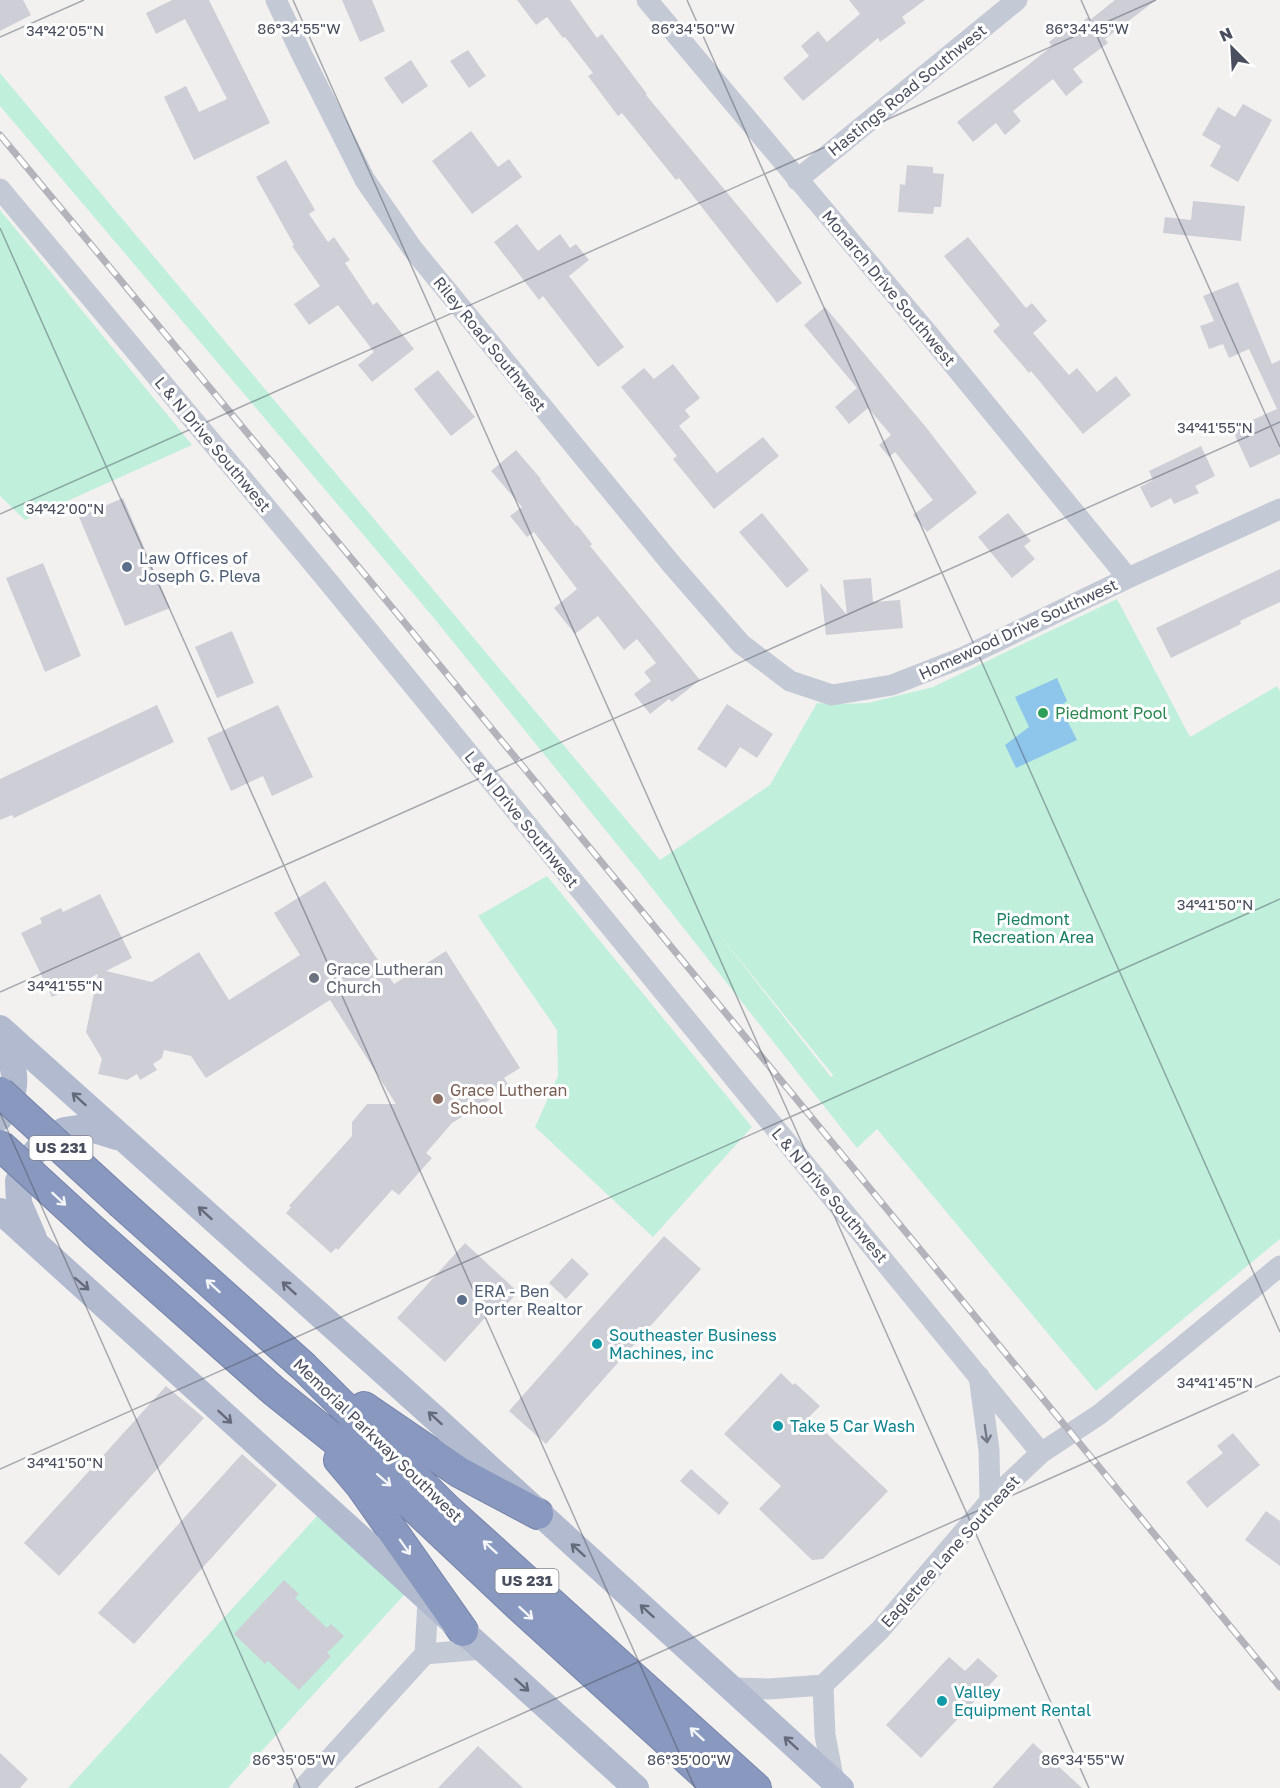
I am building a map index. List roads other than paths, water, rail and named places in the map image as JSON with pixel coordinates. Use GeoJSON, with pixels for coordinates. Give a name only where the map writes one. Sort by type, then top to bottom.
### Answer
{"type":"FeatureCollection","features":[{"type":"Feature","properties":{"kind":"highway","name":"Memorial Parkway Southwest"},"geometry":{"type":"LineString","coordinates":[[0,1092],[304,1367],[446,1508],[756,1788]]}},
{"type":"Feature","properties":{"kind":"highway","name":"Memorial Parkway Southwest"},"geometry":{"type":"LineString","coordinates":[[0,1145],[96,1233],[290,1403],[384,1479],[520,1607],[719,1788]]}},
{"type":"Feature","properties":{"kind":"highway"},"geometry":{"type":"LineString","coordinates":[[304,1367],[459,1472],[538,1514]]}},
{"type":"Feature","properties":{"kind":"highway"},"geometry":{"type":"LineString","coordinates":[[290,1403],[362,1486],[473,1640]]}},
{"type":"Feature","properties":{"kind":"main road"},"geometry":{"type":"LineString","coordinates":[[0,1029],[437,1420],[837,1785]]}},
{"type":"Feature","properties":{"kind":"main road"},"geometry":{"type":"LineString","coordinates":[[0,1038],[14,1068],[15,1088],[0,1118]]}},
{"type":"Feature","properties":{"kind":"main road"},"geometry":{"type":"LineString","coordinates":[[38,1246],[19,1203],[18,1181],[30,1158],[43,1143],[64,1130],[85,1127],[123,1138]]}},
{"type":"Feature","properties":{"kind":"main road"},"geometry":{"type":"LineString","coordinates":[[0,1211],[636,1788]]}},
{"type":"Feature","properties":{"kind":"street","name":"Riley Road Southwest"},"geometry":{"type":"LineString","coordinates":[[276,0],[365,180],[412,248],[673,566],[741,644],[754,653]]}},
{"type":"Feature","properties":{"kind":"street","name":"Monarch Drive Southwest"},"geometry":{"type":"LineString","coordinates":[[647,0],[925,330],[1128,578]]}},
{"type":"Feature","properties":{"kind":"street","name":"Hastings Road Southwest"},"geometry":{"type":"LineString","coordinates":[[797,180],[1017,0]]}},
{"type":"Feature","properties":{"kind":"street","name":"L & N Drive Southwest"},"geometry":{"type":"LineString","coordinates":[[0,189],[322,574],[1041,1453]]}},
{"type":"Feature","properties":{"kind":"street","name":"Homewood Drive Southwest"},"geometry":{"type":"LineString","coordinates":[[754,653],[790,681],[832,695],[892,685],[964,657],[1128,578],[1280,509]]}},
{"type":"Feature","properties":{"kind":"street","name":"Eagletree Lane Southeast"},"geometry":{"type":"LineString","coordinates":[[823,1685],[880,1630],[990,1501],[1041,1453],[1100,1414],[1280,1266]]}},
{"type":"Feature","properties":{"kind":"street"},"geometry":{"type":"LineString","coordinates":[[978,1376],[988,1450],[990,1501]]}},
{"type":"Feature","properties":{"kind":"street"},"geometry":{"type":"LineString","coordinates":[[425,1654],[428,1600]]}},
{"type":"Feature","properties":{"kind":"street"},"geometry":{"type":"LineString","coordinates":[[303,1788],[425,1654],[473,1640]]}},
{"type":"Feature","properties":{"kind":"street"},"geometry":{"type":"LineString","coordinates":[[731,1688],[769,1689],[823,1685],[825,1735],[837,1785]]}},
{"type":"Feature","properties":{"kind":"water"},"geometry":{"type":"Polygon","coordinates":[[[1057,678],[1067,701],[1060,706],[1077,740],[1016,768],[1005,745],[1029,727],[1015,697],[1057,678]]]}},
{"type":"Feature","properties":{"kind":"railway"},"geometry":{"type":"LineString","coordinates":[[0,135],[390,605],[1280,1687]]}},
{"type":"Feature","properties":{"kind":"place","name":"Law Offices of Joseph G. Pleva"},"geometry":{"type":"Point","coordinates":[127,567]}},
{"type":"Feature","properties":{"kind":"place","name":"Piedmont Pool"},"geometry":{"type":"Point","coordinates":[1043,713]}},
{"type":"Feature","properties":{"kind":"place","name":"Grace Lutheran Church"},"geometry":{"type":"Point","coordinates":[314,978]}},
{"type":"Feature","properties":{"kind":"place","name":"Grace Lutheran School"},"geometry":{"type":"Point","coordinates":[438,1099]}},
{"type":"Feature","properties":{"kind":"place","name":"ERA - Ben Porter Realtor"},"geometry":{"type":"Point","coordinates":[462,1300]}},
{"type":"Feature","properties":{"kind":"place","name":"Southeaster Business Machines, inc"},"geometry":{"type":"Point","coordinates":[597,1344]}},
{"type":"Feature","properties":{"kind":"place","name":"Take 5 Car Wash"},"geometry":{"type":"Point","coordinates":[778,1426]}},
{"type":"Feature","properties":{"kind":"place","name":"Valley Equipment Rental"},"geometry":{"type":"Point","coordinates":[942,1701]}},
{"type":"Feature","properties":{"kind":"park label","name":"Piedmont Recreation Area"},"geometry":{"type":"Point","coordinates":[1033,928]}}]}
